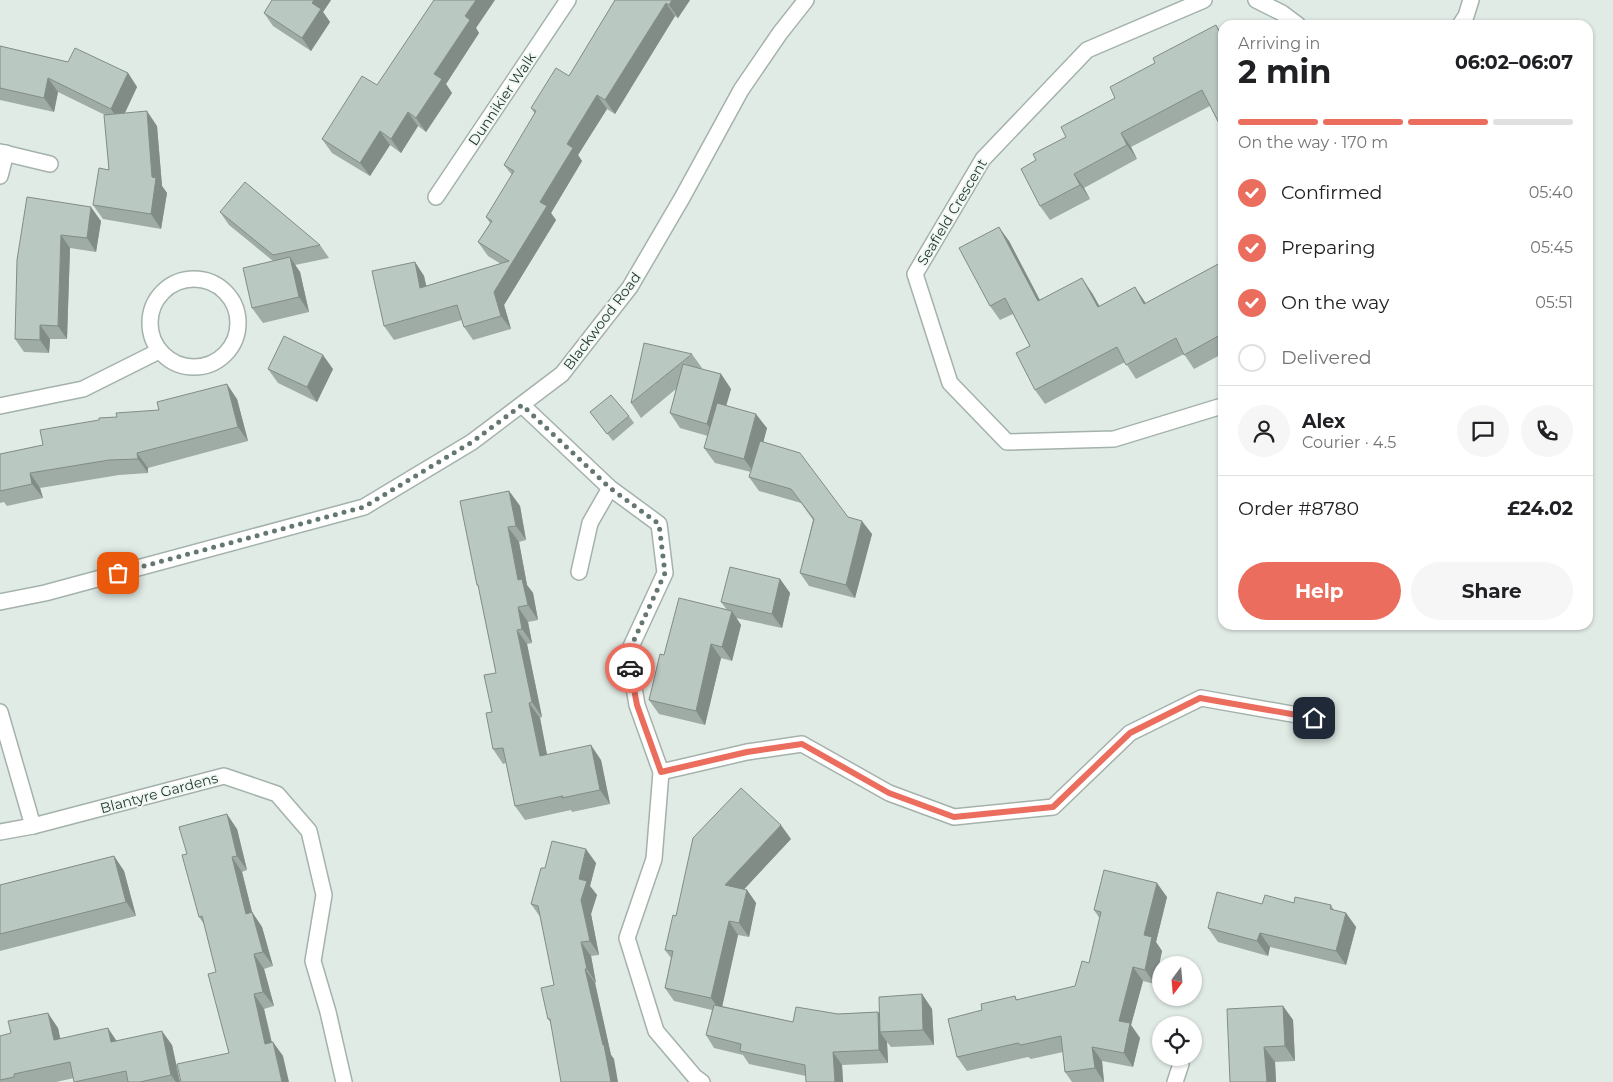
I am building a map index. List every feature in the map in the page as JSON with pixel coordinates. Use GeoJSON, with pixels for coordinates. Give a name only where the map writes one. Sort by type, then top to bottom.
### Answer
{"type":"FeatureCollection","features":[{"type":"Feature","properties":{"kind":"street","name":"Dunnikier Walk"},"geometry":{"type":"LineString","coordinates":[[436,197],[568,0]]}},
{"type":"Feature","properties":{"kind":"street","name":"Blackwood Road"},"geometry":{"type":"LineString","coordinates":[[0,602],[45,593],[364,507],[472,442],[522,405],[562,374],[630,288],[741,90],[780,32],[806,0]]}},
{"type":"Feature","properties":{"kind":"street","name":"Seafield Crescent"},"geometry":{"type":"LineString","coordinates":[[1204,0],[1087,50],[984,159],[915,274],[950,383],[1007,442],[1114,439],[1218,407]]}},
{"type":"Feature","properties":{"kind":"street"},"geometry":{"type":"LineString","coordinates":[[1256,0],[1291,20]]}},
{"type":"Feature","properties":{"kind":"street"},"geometry":{"type":"LineString","coordinates":[[1463,20],[1471,0]]}},
{"type":"Feature","properties":{"kind":"street"},"geometry":{"type":"LineString","coordinates":[[0,176],[3,153],[50,164]]}},
{"type":"Feature","properties":{"kind":"street"},"geometry":{"type":"LineString","coordinates":[[194,279],[208,282],[221,288],[231,299],[237,312],[238,327],[234,342],[226,354],[213,363],[199,367],[184,367],[170,361],[159,351],[152,339],[149,325],[151,311],[157,298],[167,288],[180,281],[194,279]]}},
{"type":"Feature","properties":{"kind":"street"},"geometry":{"type":"LineString","coordinates":[[0,406],[83,389],[159,351]]}},
{"type":"Feature","properties":{"kind":"street"},"geometry":{"type":"LineString","coordinates":[[522,405],[610,488],[659,524],[665,573],[628,653],[637,705],[661,772],[654,859],[627,938],[656,1032],[695,1077],[702,1082]]}},
{"type":"Feature","properties":{"kind":"street"},"geometry":{"type":"LineString","coordinates":[[579,572],[590,523],[610,488]]}},
{"type":"Feature","properties":{"kind":"street"},"geometry":{"type":"LineString","coordinates":[[661,772],[747,752],[802,744],[889,793],[954,817],[1053,807],[1130,733],[1200,698],[1314,718]]}},
{"type":"Feature","properties":{"kind":"street"},"geometry":{"type":"LineString","coordinates":[[0,712],[33,826]]}},
{"type":"Feature","properties":{"kind":"street","name":"Blantyre Gardens"},"geometry":{"type":"LineString","coordinates":[[0,832],[33,826],[224,776],[277,794],[309,831],[322,886],[324,895],[313,961],[328,1012],[344,1082]]}},
{"type":"Feature","properties":{"kind":"street"},"geometry":{"type":"LineString","coordinates":[[1175,1082],[1180,1066]]}},
{"type":"Feature","properties":{"kind":"building"},"geometry":{"type":"Polygon","coordinates":[[[272,0],[314,0],[312,3],[321,9],[302,38],[264,13],[272,0]]]}},
{"type":"Feature","properties":{"kind":"building"},"geometry":{"type":"Polygon","coordinates":[[[434,0],[476,0],[465,16],[470,20],[434,74],[442,79],[416,118],[408,112],[391,139],[380,131],[360,163],[322,139],[362,76],[377,85],[434,0]]]}},
{"type":"Feature","properties":{"kind":"building"},"geometry":{"type":"Polygon","coordinates":[[[615,0],[672,0],[669,5],[666,3],[605,100],[597,95],[567,144],[573,148],[540,202],[547,206],[494,292],[501,316],[464,327],[457,305],[384,326],[372,271],[415,262],[420,288],[509,261],[478,242],[492,221],[486,217],[514,171],[504,165],[536,111],[531,108],[556,68],[569,76],[615,0]]]}},
{"type":"Feature","properties":{"kind":"building"},"geometry":{"type":"Polygon","coordinates":[[[1216,25],[1218,29],[1218,121],[1202,90],[1121,133],[1127,145],[1074,174],[1080,185],[1040,206],[1021,169],[1036,160],[1033,154],[1066,137],[1061,127],[1115,98],[1110,87],[1155,63],[1153,58],[1216,25]]]}},
{"type":"Feature","properties":{"kind":"building"},"geometry":{"type":"Polygon","coordinates":[[[0,46],[68,62],[75,48],[128,73],[111,109],[48,78],[44,98],[0,88],[0,46]]]}},
{"type":"Feature","properties":{"kind":"building"},"geometry":{"type":"Polygon","coordinates":[[[147,111],[152,177],[156,178],[151,214],[93,205],[99,168],[109,170],[104,115],[147,111]]]}},
{"type":"Feature","properties":{"kind":"building"},"geometry":{"type":"Polygon","coordinates":[[[245,182],[320,245],[273,255],[220,212],[245,182]]]}},
{"type":"Feature","properties":{"kind":"building"},"geometry":{"type":"Polygon","coordinates":[[[27,197],[91,207],[87,238],[61,235],[58,326],[40,325],[40,340],[15,339],[17,260],[27,197]]]}},
{"type":"Feature","properties":{"kind":"building"},"geometry":{"type":"Polygon","coordinates":[[[999,227],[1038,301],[1082,278],[1098,307],[1135,287],[1144,304],[1218,264],[1218,336],[1184,355],[1176,338],[1126,365],[1117,347],[1035,390],[1016,353],[1030,346],[1005,298],[990,306],[959,248],[999,227]]]}},
{"type":"Feature","properties":{"kind":"building"},"geometry":{"type":"Polygon","coordinates":[[[290,257],[299,297],[252,308],[243,268],[290,257]]]}},
{"type":"Feature","properties":{"kind":"building"},"geometry":{"type":"Polygon","coordinates":[[[284,336],[323,355],[307,387],[268,369],[284,336]]]}},
{"type":"Feature","properties":{"kind":"building"},"geometry":{"type":"Polygon","coordinates":[[[644,343],[692,354],[631,403],[644,343]]]}},
{"type":"Feature","properties":{"kind":"building"},"geometry":{"type":"Polygon","coordinates":[[[683,364],[721,374],[707,424],[670,413],[683,364]]]}},
{"type":"Feature","properties":{"kind":"building"},"geometry":{"type":"Polygon","coordinates":[[[227,384],[238,427],[137,453],[138,459],[109,460],[30,473],[32,484],[0,491],[0,454],[43,445],[40,430],[99,420],[99,418],[117,417],[116,413],[159,410],[157,402],[227,384]]]}},
{"type":"Feature","properties":{"kind":"building"},"geometry":{"type":"Polygon","coordinates":[[[611,395],[629,416],[607,434],[590,412],[611,395]]]}},
{"type":"Feature","properties":{"kind":"building"},"geometry":{"type":"Polygon","coordinates":[[[717,403],[756,414],[744,459],[704,448],[717,403]]]}},
{"type":"Feature","properties":{"kind":"building"},"geometry":{"type":"Polygon","coordinates":[[[760,441],[800,453],[848,517],[862,521],[846,585],[800,573],[814,519],[791,489],[749,477],[760,441]]]}},
{"type":"Feature","properties":{"kind":"building"},"geometry":{"type":"Polygon","coordinates":[[[509,491],[516,526],[508,527],[518,580],[522,579],[528,605],[518,607],[522,629],[517,630],[532,702],[529,703],[540,756],[591,745],[600,790],[515,806],[503,748],[493,749],[486,713],[492,712],[484,675],[496,673],[460,501],[509,491]]]}},
{"type":"Feature","properties":{"kind":"building"},"geometry":{"type":"Polygon","coordinates":[[[730,567],[780,579],[772,614],[721,602],[730,567]]]}},
{"type":"Feature","properties":{"kind":"building"},"geometry":{"type":"Polygon","coordinates":[[[679,598],[732,611],[722,647],[711,644],[696,711],[649,700],[660,654],[664,655],[679,598]]]}},
{"type":"Feature","properties":{"kind":"building"},"geometry":{"type":"Polygon","coordinates":[[[741,788],[781,825],[725,885],[747,890],[739,923],[729,921],[711,998],[665,988],[673,951],[665,950],[673,915],[676,916],[693,838],[741,788]]]}},
{"type":"Feature","properties":{"kind":"building"},"geometry":{"type":"Polygon","coordinates":[[[227,814],[237,856],[232,857],[246,914],[252,912],[263,952],[254,954],[263,992],[254,994],[265,1044],[273,1042],[282,1082],[181,1082],[177,1064],[229,1053],[208,974],[216,972],[202,916],[199,917],[182,855],[187,854],[179,827],[227,814]]]}},
{"type":"Feature","properties":{"kind":"building"},"geometry":{"type":"Polygon","coordinates":[[[552,841],[586,849],[579,879],[587,881],[581,900],[590,941],[581,942],[587,969],[585,969],[611,1082],[561,1082],[550,1019],[548,1019],[541,988],[554,985],[538,906],[531,904],[541,868],[545,868],[552,841]]]}},
{"type":"Feature","properties":{"kind":"building"},"geometry":{"type":"Polygon","coordinates":[[[114,856],[126,902],[0,934],[0,885],[114,856]]]}},
{"type":"Feature","properties":{"kind":"building"},"geometry":{"type":"Polygon","coordinates":[[[1104,870],[1157,883],[1144,935],[1152,937],[1145,970],[1133,967],[1119,1021],[1130,1023],[1124,1053],[1092,1047],[1095,1068],[1065,1072],[1061,1036],[1021,1045],[1018,1043],[957,1057],[948,1019],[982,1010],[981,1004],[1015,996],[1016,1000],[1075,986],[1082,961],[1089,963],[1101,912],[1094,910],[1104,870]]]}},
{"type":"Feature","properties":{"kind":"building"},"geometry":{"type":"Polygon","coordinates":[[[1217,892],[1262,904],[1265,895],[1294,903],[1295,897],[1331,905],[1330,909],[1346,913],[1336,951],[1260,933],[1257,941],[1208,928],[1217,892]]]}},
{"type":"Feature","properties":{"kind":"building"},"geometry":{"type":"Polygon","coordinates":[[[922,994],[923,1030],[880,1032],[879,997],[922,994]]]}},
{"type":"Feature","properties":{"kind":"building"},"geometry":{"type":"Polygon","coordinates":[[[714,1005],[793,1022],[796,1007],[838,1014],[878,1012],[879,1050],[833,1052],[835,1082],[806,1082],[805,1065],[740,1051],[741,1044],[706,1035],[714,1005]]]}},
{"type":"Feature","properties":{"kind":"building"},"geometry":{"type":"Polygon","coordinates":[[[1283,1006],[1285,1046],[1264,1047],[1267,1082],[1230,1082],[1227,1009],[1283,1006]]]}},
{"type":"Feature","properties":{"kind":"building"},"geometry":{"type":"Polygon","coordinates":[[[48,1013],[54,1040],[108,1028],[111,1042],[162,1031],[171,1075],[140,1082],[128,1082],[126,1071],[74,1082],[70,1062],[14,1074],[14,1077],[0,1080],[0,1036],[11,1033],[8,1021],[48,1013]]]}},
{"type":"Feature","properties":{"kind":"way so far"},"geometry":{"type":"LineString","coordinates":[[118,573],[364,507],[472,442],[522,405],[610,488],[659,524],[665,573],[628,653],[630,668]]}},
{"type":"Feature","properties":{"kind":"route"},"geometry":{"type":"LineString","coordinates":[[630,668],[637,705],[661,772],[747,752],[802,744],[889,793],[954,817],[1053,807],[1130,733],[1200,698],[1314,718]]}}]}
